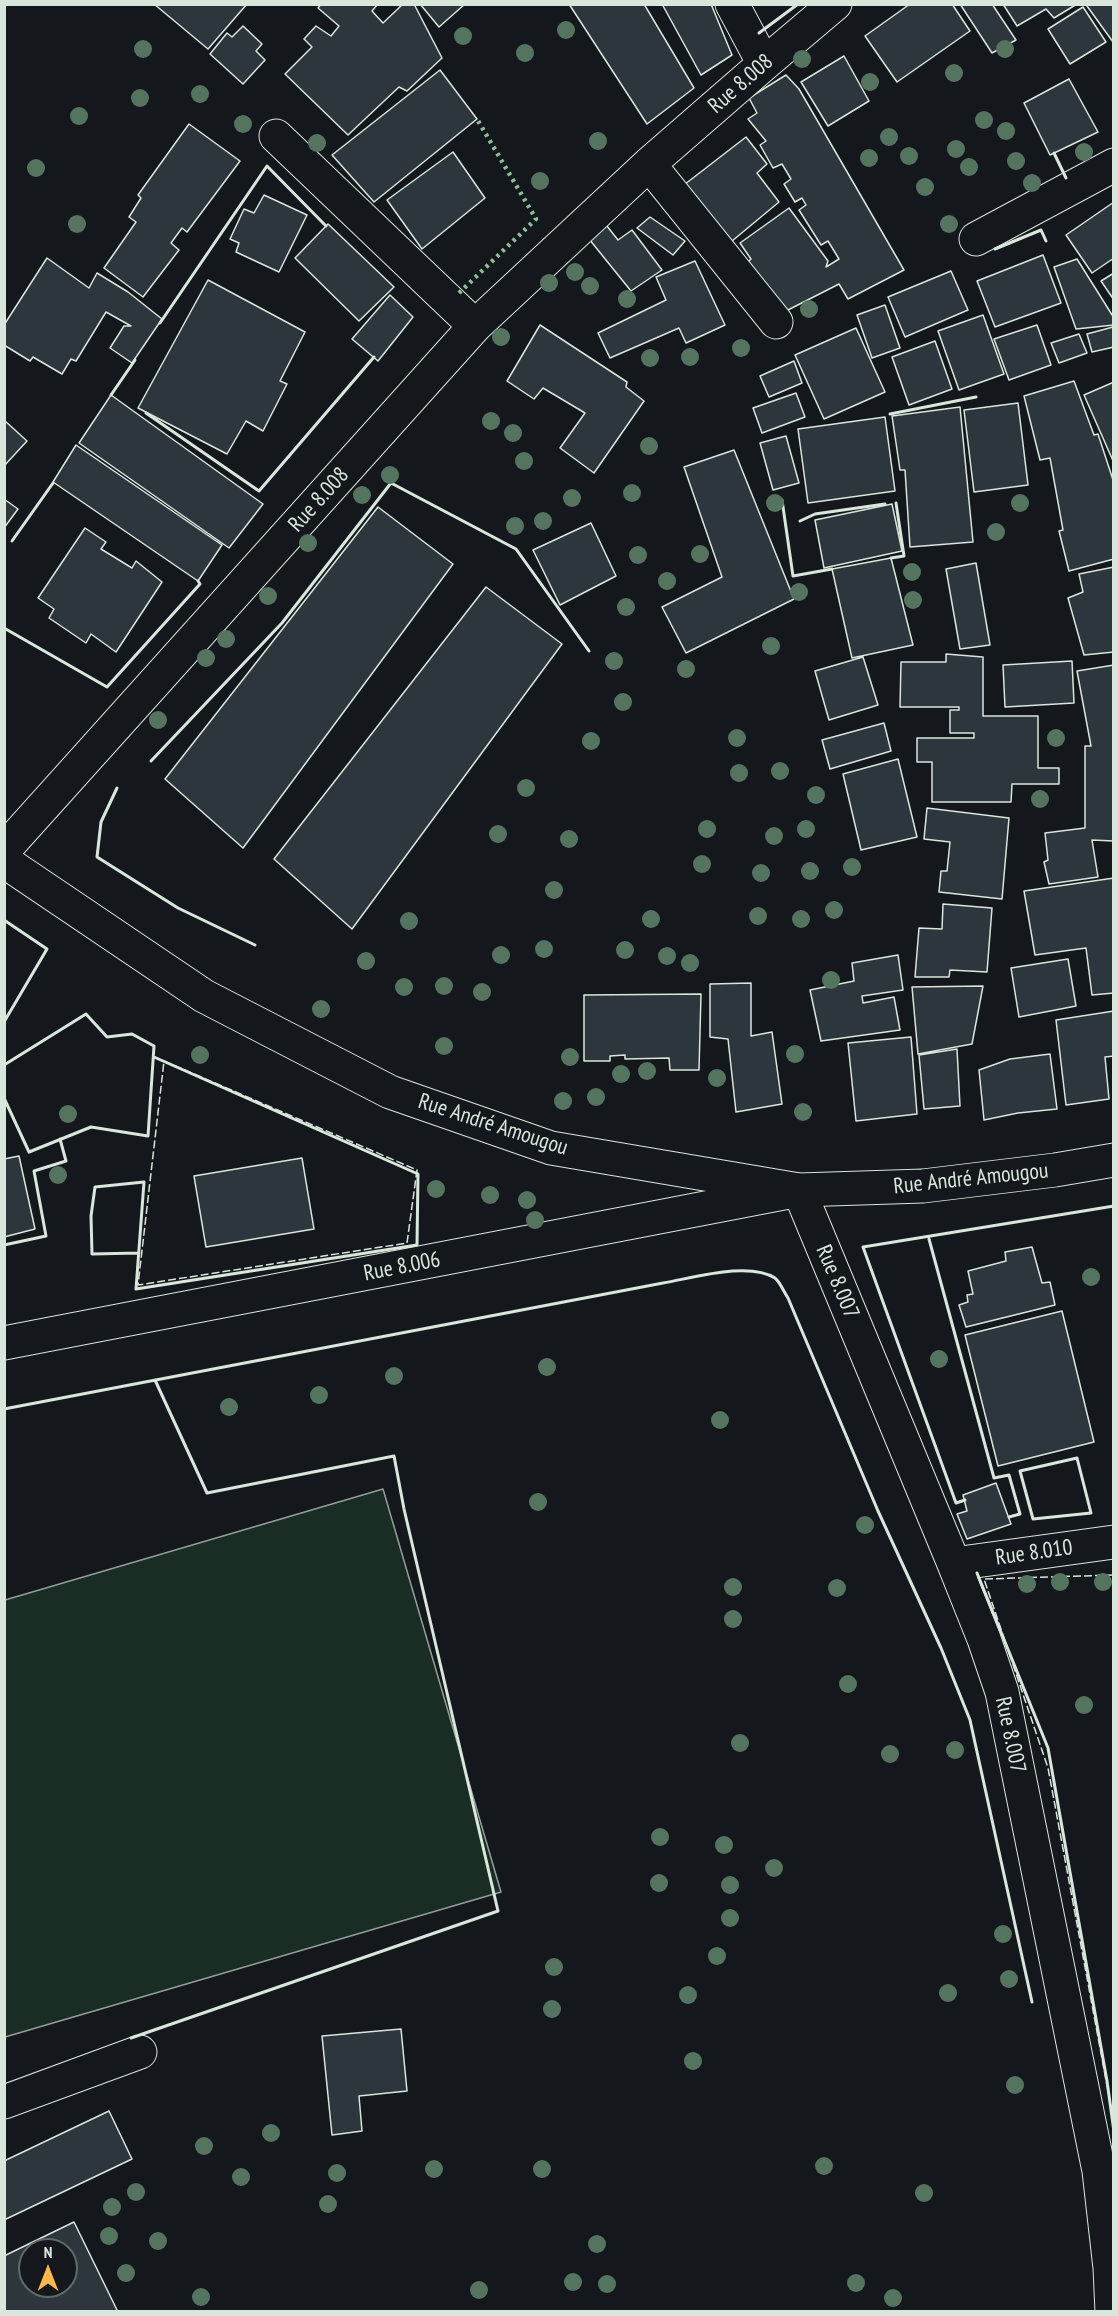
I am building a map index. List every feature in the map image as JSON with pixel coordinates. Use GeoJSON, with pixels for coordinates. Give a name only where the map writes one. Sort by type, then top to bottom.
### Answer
{"type":"FeatureCollection","features":[{"type":"Feature","properties":{"kind":"street"},"geometry":{"type":"LineString","coordinates":[[732,4],[764,64]]}},
{"type":"Feature","properties":{"kind":"street","name":"Rue 8.008"},"geometry":{"type":"LineString","coordinates":[[4,850],[475,326],[649,164],[835,4]]}},
{"type":"Feature","properties":{"kind":"street"},"geometry":{"type":"LineString","coordinates":[[276,136],[475,326]]}},
{"type":"Feature","properties":{"kind":"street"},"geometry":{"type":"LineString","coordinates":[[649,164],[777,322]]}},
{"type":"Feature","properties":{"kind":"street"},"geometry":{"type":"LineString","coordinates":[[976,239],[1113,165]]}},
{"type":"Feature","properties":{"kind":"street","name":"Rue André Amougou"},"geometry":{"type":"LineString","coordinates":[[4,861],[204,996],[390,1092],[551,1148],[799,1190],[923,1186],[1055,1170],[1113,1160]]}},
{"type":"Feature","properties":{"kind":"street","name":"Rue 8.006"},"geometry":{"type":"LineString","coordinates":[[4,1343],[799,1190]]}},
{"type":"Feature","properties":{"kind":"street","name":"Rue 8.007"},"geometry":{"type":"LineString","coordinates":[[799,1190],[954,1564],[1002,1692],[1100,2171],[1112,2312]]}},
{"type":"Feature","properties":{"kind":"street","name":"Rue 8.010"},"geometry":{"type":"LineString","coordinates":[[954,1564],[1113,1542]]}},
{"type":"Feature","properties":{"kind":"street"},"geometry":{"type":"LineString","coordinates":[[4,2103],[140,2052]]}},
{"type":"Feature","properties":{"kind":"green space"},"geometry":{"type":"Polygon","coordinates":[[[383,1489],[501,1892],[5,2037],[5,1600],[383,1489]]]}},
{"type":"Feature","properties":{"kind":"building"},"geometry":{"type":"Polygon","coordinates":[[[154,4],[247,4],[208,49],[154,4]]]}},
{"type":"Feature","properties":{"kind":"building"},"geometry":{"type":"Polygon","coordinates":[[[321,4],[378,4],[372,11],[383,23],[403,4],[414,4],[442,58],[407,91],[399,87],[348,135],[285,74],[312,47],[304,39],[316,26],[331,36],[339,26],[318,8],[321,4]]]}},
{"type":"Feature","properties":{"kind":"building"},"geometry":{"type":"Polygon","coordinates":[[[420,4],[465,4],[439,27],[420,4]]]}},
{"type":"Feature","properties":{"kind":"building"},"geometry":{"type":"Polygon","coordinates":[[[569,4],[644,4],[694,88],[647,124],[569,4]]]}},
{"type":"Feature","properties":{"kind":"building"},"geometry":{"type":"Polygon","coordinates":[[[662,4],[711,4],[732,55],[701,75],[662,4]]]}},
{"type":"Feature","properties":{"kind":"building"},"geometry":{"type":"Polygon","coordinates":[[[910,4],[952,4],[970,31],[897,82],[865,36],[910,4]]]}},
{"type":"Feature","properties":{"kind":"building"},"geometry":{"type":"Polygon","coordinates":[[[960,4],[992,4],[1016,40],[992,53],[960,4]]]}},
{"type":"Feature","properties":{"kind":"building"},"geometry":{"type":"Polygon","coordinates":[[[1003,4],[1077,4],[1054,18],[1046,9],[1017,26],[1003,4]]]}},
{"type":"Feature","properties":{"kind":"building"},"geometry":{"type":"Polygon","coordinates":[[[1114,4],[1113,42],[1087,6],[1114,4]]]}},
{"type":"Feature","properties":{"kind":"building"},"geometry":{"type":"Polygon","coordinates":[[[1083,7],[1106,42],[1070,64],[1048,29],[1083,7]]]}},
{"type":"Feature","properties":{"kind":"building"},"geometry":{"type":"Polygon","coordinates":[[[243,26],[262,44],[256,51],[265,60],[243,84],[210,54],[227,33],[232,37],[243,26]]]}},
{"type":"Feature","properties":{"kind":"building"},"geometry":{"type":"Polygon","coordinates":[[[844,56],[869,101],[828,126],[801,82],[844,56]]]}},
{"type":"Feature","properties":{"kind":"building"},"geometry":{"type":"Polygon","coordinates":[[[440,70],[477,119],[374,202],[332,155],[440,70]]]}},
{"type":"Feature","properties":{"kind":"building"},"geometry":{"type":"Polygon","coordinates":[[[786,75],[799,89],[904,270],[848,299],[839,284],[784,312],[747,263],[751,259],[740,243],[789,208],[828,261],[826,267],[839,259],[828,241],[821,245],[799,210],[806,205],[802,198],[795,202],[784,184],[791,179],[782,164],[773,168],[760,145],[766,141],[748,119],[757,113],[749,98],[786,75]]]}},
{"type":"Feature","properties":{"kind":"building"},"geometry":{"type":"Polygon","coordinates":[[[1069,79],[1098,132],[1050,155],[1024,103],[1069,79]]]}},
{"type":"Feature","properties":{"kind":"building"},"geometry":{"type":"Polygon","coordinates":[[[189,124],[240,161],[187,232],[182,228],[171,243],[179,250],[143,297],[104,268],[136,222],[129,217],[141,198],[138,195],[189,124]]]}},
{"type":"Feature","properties":{"kind":"building"},"geometry":{"type":"Polygon","coordinates":[[[746,137],[767,164],[757,173],[779,202],[726,246],[680,188],[746,137]]]}},
{"type":"Feature","properties":{"kind":"building"},"geometry":{"type":"Polygon","coordinates":[[[453,152],[485,198],[422,249],[387,200],[453,152]]]}},
{"type":"Feature","properties":{"kind":"building"},"geometry":{"type":"Polygon","coordinates":[[[264,195],[307,215],[279,272],[236,252],[239,243],[230,239],[244,209],[254,213],[264,195]]]}},
{"type":"Feature","properties":{"kind":"building"},"geometry":{"type":"Polygon","coordinates":[[[1114,202],[1114,258],[1092,273],[1066,235],[1114,202]]]}},
{"type":"Feature","properties":{"kind":"building"},"geometry":{"type":"Polygon","coordinates":[[[650,217],[685,241],[673,255],[637,228],[650,217]]]}},
{"type":"Feature","properties":{"kind":"building"},"geometry":{"type":"Polygon","coordinates":[[[603,221],[618,240],[632,230],[662,270],[631,291],[585,234],[603,221]]]}},
{"type":"Feature","properties":{"kind":"building"},"geometry":{"type":"Polygon","coordinates":[[[328,224],[394,287],[359,321],[295,258],[328,224]]]}},
{"type":"Feature","properties":{"kind":"building"},"geometry":{"type":"Polygon","coordinates":[[[1043,255],[1061,303],[995,327],[977,281],[1043,255]]]}},
{"type":"Feature","properties":{"kind":"building"},"geometry":{"type":"Polygon","coordinates":[[[47,258],[89,288],[97,273],[128,292],[162,319],[132,363],[110,348],[124,326],[131,326],[106,312],[76,361],[71,359],[62,374],[33,357],[30,361],[4,345],[4,325],[47,258]]]}},
{"type":"Feature","properties":{"kind":"building"},"geometry":{"type":"Polygon","coordinates":[[[1077,259],[1114,318],[1114,325],[1076,329],[1054,267],[1077,259]]]}},
{"type":"Feature","properties":{"kind":"building"},"geometry":{"type":"Polygon","coordinates":[[[695,261],[725,325],[686,343],[679,328],[610,358],[598,333],[666,300],[656,277],[695,261]]]}},
{"type":"Feature","properties":{"kind":"building"},"geometry":{"type":"Polygon","coordinates":[[[951,271],[968,310],[905,337],[888,297],[951,271]]]}},
{"type":"Feature","properties":{"kind":"building"},"geometry":{"type":"Polygon","coordinates":[[[1114,273],[1114,300],[1101,281],[1114,273]]]}},
{"type":"Feature","properties":{"kind":"building"},"geometry":{"type":"Polygon","coordinates":[[[208,280],[305,332],[280,381],[287,384],[263,431],[246,421],[227,454],[138,408],[208,280]]]}},
{"type":"Feature","properties":{"kind":"building"},"geometry":{"type":"Polygon","coordinates":[[[390,295],[413,317],[378,361],[352,339],[390,295]]]}},
{"type":"Feature","properties":{"kind":"building"},"geometry":{"type":"Polygon","coordinates":[[[885,305],[900,348],[872,358],[857,315],[885,305]]]}},
{"type":"Feature","properties":{"kind":"building"},"geometry":{"type":"Polygon","coordinates":[[[983,315],[1004,374],[959,390],[938,331],[983,315]]]}},
{"type":"Feature","properties":{"kind":"building"},"geometry":{"type":"Polygon","coordinates":[[[540,325],[627,382],[626,387],[644,401],[594,473],[560,448],[585,413],[543,388],[534,399],[507,381],[540,325]]]}},
{"type":"Feature","properties":{"kind":"building"},"geometry":{"type":"Polygon","coordinates":[[[1037,325],[1051,365],[1009,380],[994,339],[1037,325]]]}},
{"type":"Feature","properties":{"kind":"building"},"geometry":{"type":"Polygon","coordinates":[[[1113,327],[1114,347],[1092,352],[1087,334],[1113,327]]]}},
{"type":"Feature","properties":{"kind":"building"},"geometry":{"type":"Polygon","coordinates":[[[856,328],[885,392],[824,419],[795,355],[856,328]]]}},
{"type":"Feature","properties":{"kind":"building"},"geometry":{"type":"Polygon","coordinates":[[[1079,334],[1087,353],[1059,363],[1051,343],[1079,334]]]}},
{"type":"Feature","properties":{"kind":"building"},"geometry":{"type":"Polygon","coordinates":[[[935,341],[952,389],[909,405],[892,357],[935,341]]]}},
{"type":"Feature","properties":{"kind":"building"},"geometry":{"type":"Polygon","coordinates":[[[794,361],[802,383],[769,397],[760,376],[794,361]]]}},
{"type":"Feature","properties":{"kind":"building"},"geometry":{"type":"Polygon","coordinates":[[[1074,381],[1094,435],[1098,434],[1114,483],[1114,559],[1069,571],[1059,531],[1063,530],[1050,458],[1040,460],[1024,396],[1074,381]]]}},
{"type":"Feature","properties":{"kind":"building"},"geometry":{"type":"Polygon","coordinates":[[[1114,382],[1114,463],[1084,395],[1114,382]]]}},
{"type":"Feature","properties":{"kind":"building"},"geometry":{"type":"Polygon","coordinates":[[[796,393],[805,417],[762,433],[753,408],[796,393]]]}},
{"type":"Feature","properties":{"kind":"building"},"geometry":{"type":"Polygon","coordinates":[[[111,395],[263,504],[229,548],[79,443],[111,395]]]}},
{"type":"Feature","properties":{"kind":"building"},"geometry":{"type":"Polygon","coordinates":[[[1018,403],[1028,485],[974,492],[964,410],[1018,403]]]}},
{"type":"Feature","properties":{"kind":"building"},"geometry":{"type":"Polygon","coordinates":[[[960,407],[973,542],[910,547],[905,470],[900,470],[892,416],[960,407]]]}},
{"type":"Feature","properties":{"kind":"building"},"geometry":{"type":"Polygon","coordinates":[[[885,417],[895,491],[808,503],[798,429],[885,417]]]}},
{"type":"Feature","properties":{"kind":"building"},"geometry":{"type":"Polygon","coordinates":[[[4,420],[27,441],[4,466],[4,420]]]}},
{"type":"Feature","properties":{"kind":"building"},"geometry":{"type":"Polygon","coordinates":[[[786,436],[799,483],[773,490],[760,443],[786,436]]]}},
{"type":"Feature","properties":{"kind":"building"},"geometry":{"type":"Polygon","coordinates":[[[76,445],[222,545],[198,581],[53,482],[76,445]]]}},
{"type":"Feature","properties":{"kind":"building"},"geometry":{"type":"Polygon","coordinates":[[[734,450],[794,599],[686,653],[662,607],[722,577],[684,467],[734,450]]]}},
{"type":"Feature","properties":{"kind":"building"},"geometry":{"type":"Polygon","coordinates":[[[4,499],[18,509],[4,528],[4,499]]]}},
{"type":"Feature","properties":{"kind":"building"},"geometry":{"type":"Polygon","coordinates":[[[892,504],[902,551],[824,568],[815,520],[892,504]]]}},
{"type":"Feature","properties":{"kind":"building"},"geometry":{"type":"Polygon","coordinates":[[[378,507],[453,564],[243,848],[165,779],[378,507]]]}},
{"type":"Feature","properties":{"kind":"building"},"geometry":{"type":"Polygon","coordinates":[[[591,523],[616,576],[560,605],[533,550],[591,523]]]}},
{"type":"Feature","properties":{"kind":"building"},"geometry":{"type":"Polygon","coordinates":[[[85,528],[106,542],[101,549],[132,568],[136,561],[162,582],[116,652],[91,634],[86,643],[49,618],[54,609],[38,598],[85,528]]]}},
{"type":"Feature","properties":{"kind":"building"},"geometry":{"type":"Polygon","coordinates":[[[891,558],[913,645],[852,658],[832,569],[891,558]]]}},
{"type":"Feature","properties":{"kind":"building"},"geometry":{"type":"Polygon","coordinates":[[[976,563],[990,645],[960,649],[946,569],[976,563]]]}},
{"type":"Feature","properties":{"kind":"building"},"geometry":{"type":"Polygon","coordinates":[[[1114,567],[1114,652],[1084,655],[1068,598],[1083,592],[1079,574],[1114,567]]]}},
{"type":"Feature","properties":{"kind":"building"},"geometry":{"type":"Polygon","coordinates":[[[486,587],[562,644],[352,929],[274,859],[486,587]]]}},
{"type":"Feature","properties":{"kind":"building"},"geometry":{"type":"Polygon","coordinates":[[[946,654],[983,657],[983,716],[1038,716],[1038,768],[1059,768],[1059,784],[1012,784],[1011,802],[932,802],[932,762],[917,762],[917,738],[974,738],[974,733],[950,733],[950,710],[959,710],[959,707],[900,707],[901,662],[946,662],[946,654]]]}},
{"type":"Feature","properties":{"kind":"building"},"geometry":{"type":"Polygon","coordinates":[[[863,657],[878,705],[829,720],[815,671],[863,657]]]}},
{"type":"Feature","properties":{"kind":"building"},"geometry":{"type":"Polygon","coordinates":[[[1072,661],[1074,703],[1005,707],[1003,665],[1072,661]]]}},
{"type":"Feature","properties":{"kind":"building"},"geometry":{"type":"Polygon","coordinates":[[[1114,665],[1114,841],[1092,840],[1098,877],[1049,884],[1044,862],[1048,860],[1045,833],[1085,828],[1085,746],[1091,746],[1077,671],[1114,665]]]}},
{"type":"Feature","properties":{"kind":"building"},"geometry":{"type":"Polygon","coordinates":[[[884,723],[891,751],[830,769],[822,740],[884,723]]]}},
{"type":"Feature","properties":{"kind":"building"},"geometry":{"type":"Polygon","coordinates":[[[898,759],[917,837],[861,850],[843,774],[898,759]]]}},
{"type":"Feature","properties":{"kind":"building"},"geometry":{"type":"Polygon","coordinates":[[[927,808],[1009,818],[1002,899],[939,892],[941,871],[947,871],[950,842],[924,839],[927,808]]]}},
{"type":"Feature","properties":{"kind":"building"},"geometry":{"type":"Polygon","coordinates":[[[1114,878],[1114,993],[1092,995],[1086,948],[1035,955],[1024,891],[1114,878]]]}},
{"type":"Feature","properties":{"kind":"building"},"geometry":{"type":"Polygon","coordinates":[[[943,904],[992,908],[987,972],[950,970],[949,977],[915,977],[919,928],[942,929],[943,904]]]}},
{"type":"Feature","properties":{"kind":"building"},"geometry":{"type":"Polygon","coordinates":[[[898,955],[903,990],[862,996],[863,1003],[894,997],[900,1030],[821,1041],[810,990],[854,981],[852,963],[898,955]]]}},
{"type":"Feature","properties":{"kind":"building"},"geometry":{"type":"Polygon","coordinates":[[[1068,959],[1076,1006],[1019,1017],[1011,968],[1068,959]]]}},
{"type":"Feature","properties":{"kind":"building"},"geometry":{"type":"Polygon","coordinates":[[[751,983],[751,1036],[772,1032],[782,1104],[736,1112],[728,1039],[710,1037],[710,984],[751,983]]]}},
{"type":"Feature","properties":{"kind":"building"},"geometry":{"type":"Polygon","coordinates":[[[983,986],[972,1044],[918,1054],[912,987],[983,986]]]}},
{"type":"Feature","properties":{"kind":"building"},"geometry":{"type":"Polygon","coordinates":[[[701,994],[699,1070],[670,1070],[669,1058],[625,1059],[625,1055],[610,1056],[610,1061],[584,1061],[584,995],[701,994]]]}},
{"type":"Feature","properties":{"kind":"building"},"geometry":{"type":"Polygon","coordinates":[[[1114,1011],[1114,1056],[1105,1057],[1109,1099],[1066,1105],[1056,1020],[1114,1011]]]}},
{"type":"Feature","properties":{"kind":"building"},"geometry":{"type":"Polygon","coordinates":[[[911,1037],[917,1114],[856,1121],[848,1043],[911,1037]]]}},
{"type":"Feature","properties":{"kind":"building"},"geometry":{"type":"Polygon","coordinates":[[[957,1049],[960,1106],[924,1109],[919,1055],[957,1049]]]}},
{"type":"Feature","properties":{"kind":"building"},"geometry":{"type":"Polygon","coordinates":[[[1050,1054],[1057,1109],[1018,1113],[984,1120],[979,1070],[1010,1059],[1050,1054]]]}},
{"type":"Feature","properties":{"kind":"building"},"geometry":{"type":"Polygon","coordinates":[[[19,1156],[35,1229],[4,1237],[4,1159],[19,1156]]]}},
{"type":"Feature","properties":{"kind":"building"},"geometry":{"type":"Polygon","coordinates":[[[302,1158],[314,1229],[206,1247],[194,1176],[302,1158]]]}},
{"type":"Feature","properties":{"kind":"building"},"geometry":{"type":"Polygon","coordinates":[[[1032,1247],[1042,1283],[1050,1282],[1055,1305],[966,1327],[959,1305],[968,1302],[967,1295],[973,1294],[968,1271],[1006,1261],[1005,1252],[1032,1247]]]}},
{"type":"Feature","properties":{"kind":"building"},"geometry":{"type":"Polygon","coordinates":[[[1062,1311],[1094,1442],[998,1466],[965,1335],[1062,1311]]]}},
{"type":"Feature","properties":{"kind":"building"},"geometry":{"type":"Polygon","coordinates":[[[996,1483],[1011,1524],[967,1539],[957,1514],[967,1511],[963,1495],[996,1483]]]}},
{"type":"Feature","properties":{"kind":"building"},"geometry":{"type":"Polygon","coordinates":[[[401,2029],[407,2091],[359,2096],[362,2131],[332,2135],[322,2036],[401,2029]]]}},
{"type":"Feature","properties":{"kind":"building"},"geometry":{"type":"Polygon","coordinates":[[[109,2111],[132,2159],[4,2220],[4,2161],[109,2111]]]}},
{"type":"Feature","properties":{"kind":"building"},"geometry":{"type":"Polygon","coordinates":[[[74,2222],[118,2312],[4,2312],[4,2256],[18,2249],[18,2298],[78,2298],[78,2238],[41,2238],[74,2222]]]}},
{"type":"Feature","properties":{"kind":"hedge"},"geometry":{"type":"LineString","coordinates":[[459,293],[536,219],[477,119]]}},
{"type":"Feature","properties":{"kind":"fence"},"geometry":{"type":"LineString","coordinates":[[164,1061],[417,1170],[407,1243],[138,1285],[164,1061]]}},
{"type":"Feature","properties":{"kind":"fence"},"geometry":{"type":"LineString","coordinates":[[1114,1575],[984,1579],[1048,1768],[1114,2123]]}},
{"type":"Feature","properties":{"kind":"wall"},"geometry":{"type":"LineString","coordinates":[[759,33],[798,4]]}},
{"type":"Feature","properties":{"kind":"wall"},"geometry":{"type":"LineString","coordinates":[[1054,153],[1066,178]]}},
{"type":"Feature","properties":{"kind":"wall"},"geometry":{"type":"LineString","coordinates":[[160,323],[267,166],[326,226]]}},
{"type":"Feature","properties":{"kind":"wall"},"geometry":{"type":"LineString","coordinates":[[995,249],[1041,230],[1046,241]]}},
{"type":"Feature","properties":{"kind":"wall"},"geometry":{"type":"LineString","coordinates":[[146,413],[259,491],[374,357]]}},
{"type":"Feature","properties":{"kind":"wall"},"geometry":{"type":"LineString","coordinates":[[111,395],[135,360]]}},
{"type":"Feature","properties":{"kind":"wall"},"geometry":{"type":"LineString","coordinates":[[890,414],[976,397]]}},
{"type":"Feature","properties":{"kind":"wall"},"geometry":{"type":"LineString","coordinates":[[12,541],[53,483]]}},
{"type":"Feature","properties":{"kind":"wall"},"geometry":{"type":"LineString","coordinates":[[151,761],[282,623],[391,483],[516,549],[589,651]]}},
{"type":"Feature","properties":{"kind":"wall"},"geometry":{"type":"LineString","coordinates":[[782,500],[793,576],[832,569]]}},
{"type":"Feature","properties":{"kind":"wall"},"geometry":{"type":"LineString","coordinates":[[891,558],[904,556],[896,503]]}},
{"type":"Feature","properties":{"kind":"wall"},"geometry":{"type":"LineString","coordinates":[[800,521],[815,514],[885,504]]}},
{"type":"Feature","properties":{"kind":"wall"},"geometry":{"type":"LineString","coordinates":[[4,628],[107,687],[200,584],[198,581]]}},
{"type":"Feature","properties":{"kind":"wall"},"geometry":{"type":"LineString","coordinates":[[117,788],[101,822],[97,857],[178,908],[255,945]]}},
{"type":"Feature","properties":{"kind":"wall"},"geometry":{"type":"LineString","coordinates":[[4,920],[47,949],[4,1022]]}},
{"type":"Feature","properties":{"kind":"wall"},"geometry":{"type":"LineString","coordinates":[[4,1065],[86,1014],[107,1037],[132,1034],[154,1046],[148,1136],[91,1127],[29,1152],[4,1098]]}},
{"type":"Feature","properties":{"kind":"wall"},"geometry":{"type":"LineString","coordinates":[[139,1253],[92,1254],[91,1216],[95,1187],[144,1182],[136,1289],[417,1245],[418,1174],[154,1057]]}},
{"type":"Feature","properties":{"kind":"wall"},"geometry":{"type":"LineString","coordinates":[[4,1245],[46,1236],[34,1171],[66,1161],[60,1139]]}},
{"type":"Feature","properties":{"kind":"wall"},"geometry":{"type":"LineString","coordinates":[[965,1500],[956,1503],[863,1247],[1114,1206]]}},
{"type":"Feature","properties":{"kind":"wall"},"geometry":{"type":"LineString","coordinates":[[929,1239],[994,1478],[1009,1475],[1020,1514],[1009,1517]]}},
{"type":"Feature","properties":{"kind":"wall"},"geometry":{"type":"LineString","coordinates":[[4,1409],[720,1272],[751,1271],[775,1278],[788,1298],[878,1511],[941,1648],[970,1720],[1032,2002]]}},
{"type":"Feature","properties":{"kind":"wall"},"geometry":{"type":"LineString","coordinates":[[131,2038],[498,1911],[404,1509],[394,1456],[207,1493],[155,1380]]}},
{"type":"Feature","properties":{"kind":"wall"},"geometry":{"type":"LineString","coordinates":[[1077,1458],[1091,1513],[1033,1519],[1020,1471],[1077,1458]]}},
{"type":"Feature","properties":{"kind":"wall"},"geometry":{"type":"LineString","coordinates":[[977,1573],[1048,1748],[1114,2132]]}}]}
